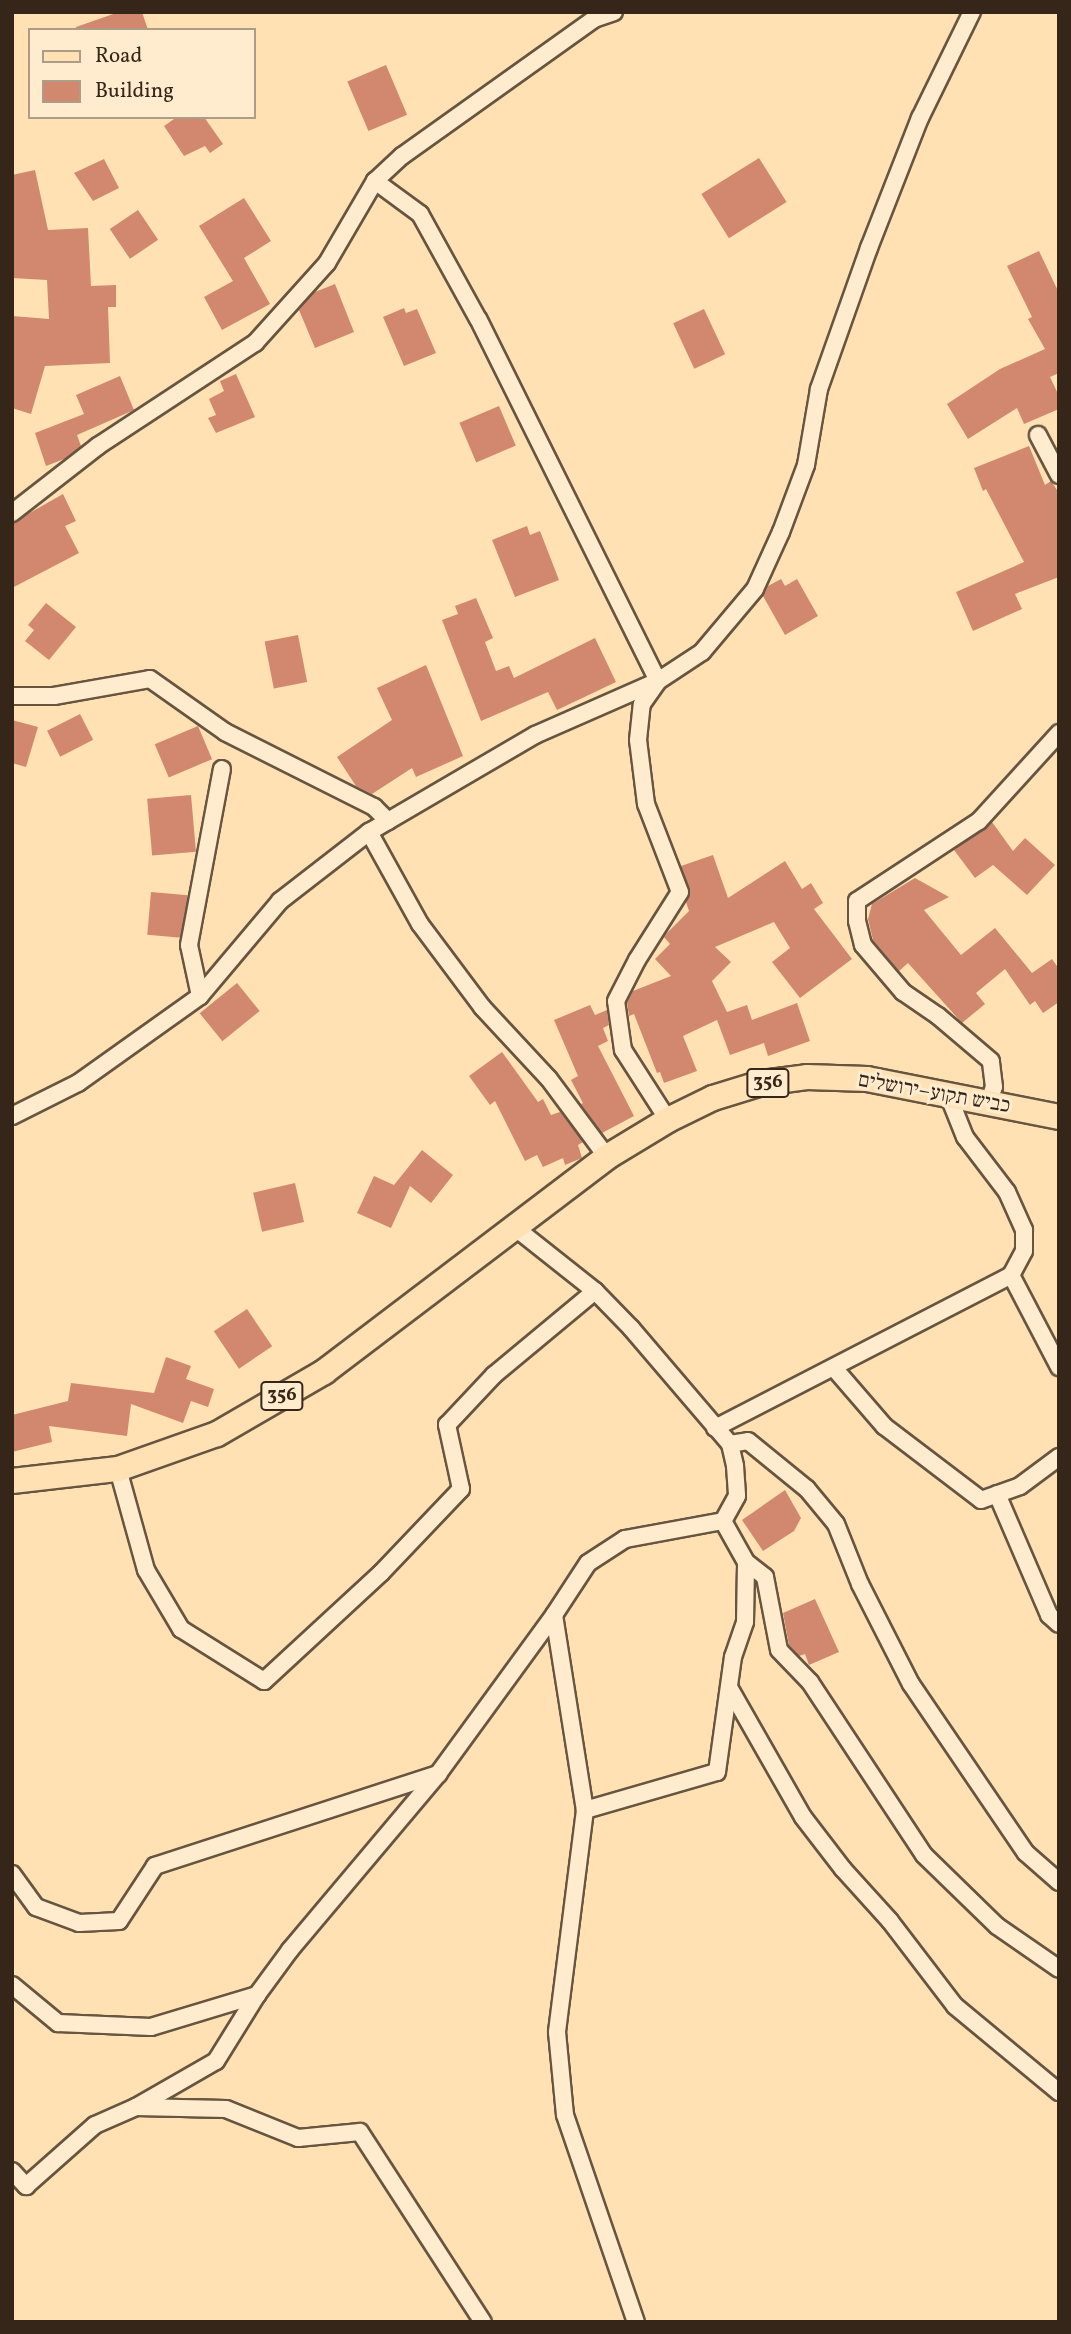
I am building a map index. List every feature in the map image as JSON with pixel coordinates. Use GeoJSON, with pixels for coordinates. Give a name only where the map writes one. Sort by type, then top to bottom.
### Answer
{"type":"FeatureCollection","features":[{"type":"Feature","properties":{"kind":"main road","name":"כביש תקוע–ירושלים"},"geometry":{"type":"LineString","coordinates":[[513,1226],[607,1157],[668,1120],[713,1098],[749,1087],[807,1077],[867,1079],[1059,1117]]}},
{"type":"Feature","properties":{"kind":"main road","name":"356"},"geometry":{"type":"LineString","coordinates":[[12,1481],[118,1469],[217,1434],[324,1372],[513,1226]]}},
{"type":"Feature","properties":{"kind":"street"},"geometry":{"type":"LineString","coordinates":[[12,513],[98,446],[255,343],[327,263],[375,181],[402,156],[594,19],[614,12]]}},
{"type":"Feature","properties":{"kind":"street"},"geometry":{"type":"LineString","coordinates":[[12,1116],[78,1083],[200,996],[281,901],[369,832],[535,735],[658,681],[702,652],[755,589],[781,532],[806,466],[819,389],[869,248],[920,118],[972,12]]}},
{"type":"Feature","properties":{"kind":"street"},"geometry":{"type":"LineString","coordinates":[[375,181],[420,214],[478,318],[658,681]]}},
{"type":"Feature","properties":{"kind":"street"},"geometry":{"type":"LineString","coordinates":[[1038,435],[1059,475]]}},
{"type":"Feature","properties":{"kind":"street"},"geometry":{"type":"LineString","coordinates":[[12,695],[54,696],[150,679],[225,732],[374,807],[388,821]]}},
{"type":"Feature","properties":{"kind":"street"},"geometry":{"type":"LineString","coordinates":[[658,681],[642,704],[638,740],[646,804],[680,892],[637,960],[616,1001],[623,1050],[668,1120]]}},
{"type":"Feature","properties":{"kind":"street"},"geometry":{"type":"LineString","coordinates":[[988,1104],[994,1087],[991,1061],[938,1016],[903,992],[863,945],[857,921],[857,901],[979,821],[1059,733]]}},
{"type":"Feature","properties":{"kind":"street"},"geometry":{"type":"LineString","coordinates":[[200,996],[189,945],[222,769]]}},
{"type":"Feature","properties":{"kind":"street"},"geometry":{"type":"LineString","coordinates":[[369,832],[420,924],[482,1007],[549,1079],[607,1157]]}},
{"type":"Feature","properties":{"kind":"street"},"geometry":{"type":"LineString","coordinates":[[715,1428],[1011,1275],[1024,1251],[1024,1230],[1007,1192],[965,1137],[949,1097]]}},
{"type":"Feature","properties":{"kind":"street"},"geometry":{"type":"LineString","coordinates":[[513,1226],[594,1291],[631,1328],[730,1444],[737,1496],[723,1521]]}},
{"type":"Feature","properties":{"kind":"street"},"geometry":{"type":"LineString","coordinates":[[1011,1275],[1059,1367]]}},
{"type":"Feature","properties":{"kind":"street"},"geometry":{"type":"LineString","coordinates":[[118,1469],[146,1570],[181,1629],[264,1681],[381,1573],[461,1489],[447,1425],[494,1375],[594,1291]]}},
{"type":"Feature","properties":{"kind":"street"},"geometry":{"type":"LineString","coordinates":[[834,1368],[884,1426],[981,1500],[1020,1486],[1059,1457]]}},
{"type":"Feature","properties":{"kind":"street"},"geometry":{"type":"LineString","coordinates":[[730,1444],[748,1441],[807,1489],[836,1524],[860,1584],[911,1684],[1026,1853],[1059,1882]]}},
{"type":"Feature","properties":{"kind":"street"},"geometry":{"type":"LineString","coordinates":[[998,1494],[1049,1615],[1059,1624]]}},
{"type":"Feature","properties":{"kind":"street"},"geometry":{"type":"LineString","coordinates":[[723,1521],[746,1562],[765,1577],[779,1650],[810,1682],[924,1855],[997,1926],[1059,1969]]}},
{"type":"Feature","properties":{"kind":"street"},"geometry":{"type":"LineString","coordinates":[[12,2171],[26,2186],[95,2125],[136,2107],[216,2060],[257,1995],[290,1950],[438,1773],[554,1615],[588,1563],[625,1539],[723,1521]]}},
{"type":"Feature","properties":{"kind":"street"},"geometry":{"type":"LineString","coordinates":[[585,1810],[717,1772],[733,1657],[745,1622],[746,1562]]}},
{"type":"Feature","properties":{"kind":"street"},"geometry":{"type":"LineString","coordinates":[[554,1615],[585,1810],[557,2032],[565,2115],[636,2322]]}},
{"type":"Feature","properties":{"kind":"street"},"geometry":{"type":"LineString","coordinates":[[730,1689],[803,1817],[843,1869],[890,1921],[955,2006],[1059,2092]]}},
{"type":"Feature","properties":{"kind":"street"},"geometry":{"type":"LineString","coordinates":[[12,1874],[36,1907],[79,1923],[119,1921],[155,1866],[438,1773]]}},
{"type":"Feature","properties":{"kind":"street"},"geometry":{"type":"LineString","coordinates":[[12,1985],[58,2024],[151,2027],[257,1995]]}},
{"type":"Feature","properties":{"kind":"street"},"geometry":{"type":"LineString","coordinates":[[136,2107],[226,2109],[298,2138],[360,2132],[483,2322]]}},
{"type":"Feature","properties":{"kind":"building"},"geometry":{"type":"Polygon","coordinates":[[[119,12],[142,12],[147,28],[76,28],[119,12]]]}},
{"type":"Feature","properties":{"kind":"building"},"geometry":{"type":"Polygon","coordinates":[[[386,65],[407,115],[368,131],[347,81],[386,65]]]}},
{"type":"Feature","properties":{"kind":"building"},"geometry":{"type":"Polygon","coordinates":[[[174,119],[205,119],[223,144],[210,153],[205,146],[184,156],[164,126],[174,119]]]}},
{"type":"Feature","properties":{"kind":"building"},"geometry":{"type":"Polygon","coordinates":[[[759,158],[787,202],[729,238],[701,194],[759,158]]]}},
{"type":"Feature","properties":{"kind":"building"},"geometry":{"type":"Polygon","coordinates":[[[104,159],[119,188],[93,201],[74,173],[104,159]]]}},
{"type":"Feature","properties":{"kind":"building"},"geometry":{"type":"Polygon","coordinates":[[[35,170],[48,230],[88,228],[91,286],[116,285],[116,307],[108,307],[110,363],[45,366],[31,414],[12,408],[12,316],[49,319],[47,280],[12,278],[12,175],[35,170]]]}},
{"type":"Feature","properties":{"kind":"building"},"geometry":{"type":"Polygon","coordinates":[[[244,198],[271,241],[244,258],[270,304],[222,330],[204,297],[233,281],[199,226],[244,198]]]}},
{"type":"Feature","properties":{"kind":"building"},"geometry":{"type":"Polygon","coordinates":[[[138,210],[158,240],[130,259],[110,229],[138,210]]]}},
{"type":"Feature","properties":{"kind":"building"},"geometry":{"type":"Polygon","coordinates":[[[1039,251],[1059,293],[1059,373],[1050,377],[1059,396],[1059,409],[1024,424],[1017,408],[968,439],[947,404],[1000,369],[1045,349],[1028,319],[1032,317],[1007,266],[1039,251]]]}},
{"type":"Feature","properties":{"kind":"building"},"geometry":{"type":"Polygon","coordinates":[[[335,284],[354,332],[315,348],[299,310],[315,292],[335,284]]]}},
{"type":"Feature","properties":{"kind":"building"},"geometry":{"type":"Polygon","coordinates":[[[404,308],[406,313],[417,309],[436,353],[404,366],[383,317],[404,308]]]}},
{"type":"Feature","properties":{"kind":"building"},"geometry":{"type":"Polygon","coordinates":[[[704,309],[725,354],[694,369],[673,323],[704,309]]]}},
{"type":"Feature","properties":{"kind":"building"},"geometry":{"type":"Polygon","coordinates":[[[236,374],[255,417],[216,433],[208,418],[216,415],[209,399],[224,391],[220,381],[236,374]]]}},
{"type":"Feature","properties":{"kind":"building"},"geometry":{"type":"Polygon","coordinates":[[[120,376],[134,410],[77,435],[81,446],[64,459],[46,466],[35,433],[84,414],[76,395],[120,376]]]}},
{"type":"Feature","properties":{"kind":"building"},"geometry":{"type":"Polygon","coordinates":[[[499,406],[516,446],[476,462],[459,423],[499,406]]]}},
{"type":"Feature","properties":{"kind":"building"},"geometry":{"type":"Polygon","coordinates":[[[1029,446],[1045,485],[1051,481],[1059,493],[1059,577],[1015,594],[1022,609],[973,631],[956,592],[1024,562],[986,489],[983,491],[974,468],[1029,446]]]}},
{"type":"Feature","properties":{"kind":"building"},"geometry":{"type":"Polygon","coordinates":[[[63,494],[76,521],[65,526],[79,553],[12,588],[12,523],[63,494]]]}},
{"type":"Feature","properties":{"kind":"building"},"geometry":{"type":"Polygon","coordinates":[[[527,526],[530,535],[540,531],[559,580],[515,597],[492,540],[527,526]]]}},
{"type":"Feature","properties":{"kind":"building"},"geometry":{"type":"Polygon","coordinates":[[[781,579],[785,586],[797,579],[818,616],[785,635],[763,596],[768,586],[781,579]]]}},
{"type":"Feature","properties":{"kind":"building"},"geometry":{"type":"Polygon","coordinates":[[[476,598],[493,638],[485,642],[496,671],[509,666],[514,678],[595,638],[616,682],[557,710],[548,692],[481,721],[442,620],[458,614],[455,606],[476,598]]]}},
{"type":"Feature","properties":{"kind":"building"},"geometry":{"type":"Polygon","coordinates":[[[46,603],[76,627],[49,660],[25,641],[34,630],[28,625],[46,603]]]}},
{"type":"Feature","properties":{"kind":"building"},"geometry":{"type":"Polygon","coordinates":[[[298,635],[307,682],[274,689],[265,641],[298,635]]]}},
{"type":"Feature","properties":{"kind":"building"},"geometry":{"type":"Polygon","coordinates":[[[426,665],[463,756],[416,777],[412,768],[372,794],[356,786],[337,757],[392,720],[377,688],[426,665]]]}},
{"type":"Feature","properties":{"kind":"building"},"geometry":{"type":"Polygon","coordinates":[[[80,714],[93,740],[60,757],[47,731],[80,714]]]}},
{"type":"Feature","properties":{"kind":"building"},"geometry":{"type":"Polygon","coordinates":[[[12,720],[38,727],[26,767],[12,763],[12,720]]]}},
{"type":"Feature","properties":{"kind":"building"},"geometry":{"type":"Polygon","coordinates":[[[198,726],[212,759],[169,778],[155,744],[198,726]]]}},
{"type":"Feature","properties":{"kind":"building"},"geometry":{"type":"Polygon","coordinates":[[[191,795],[196,852],[152,856],[147,799],[191,795]]]}},
{"type":"Feature","properties":{"kind":"building"},"geometry":{"type":"Polygon","coordinates":[[[992,822],[1013,851],[1025,838],[1055,865],[1027,895],[993,865],[975,878],[954,850],[992,822]]]}},
{"type":"Feature","properties":{"kind":"building"},"geometry":{"type":"Polygon","coordinates":[[[713,855],[728,898],[785,861],[802,889],[811,883],[823,903],[814,909],[852,959],[800,998],[772,962],[790,948],[774,922],[715,947],[731,962],[712,981],[727,1012],[747,1005],[752,1020],[797,1003],[810,1041],[768,1056],[764,1043],[730,1055],[717,1020],[683,1036],[697,1071],[664,1083],[660,1072],[657,1073],[634,1014],[629,1016],[627,1003],[633,991],[671,976],[655,959],[670,944],[664,937],[689,911],[686,902],[690,889],[681,866],[713,855]]]}},
{"type":"Feature","properties":{"kind":"building"},"geometry":{"type":"Polygon","coordinates":[[[915,878],[949,897],[924,910],[961,955],[995,928],[1032,973],[1052,959],[1059,969],[1059,1002],[1043,1013],[1035,1001],[1030,1005],[1005,969],[976,993],[985,1004],[962,1023],[908,963],[899,971],[873,940],[868,919],[872,904],[915,878]]]}},
{"type":"Feature","properties":{"kind":"building"},"geometry":{"type":"Polygon","coordinates":[[[151,892],[188,895],[184,938],[147,935],[151,892]]]}},
{"type":"Feature","properties":{"kind":"building"},"geometry":{"type":"Polygon","coordinates":[[[237,983],[260,1011],[222,1041],[200,1013],[237,983]]]}},
{"type":"Feature","properties":{"kind":"building"},"geometry":{"type":"Polygon","coordinates":[[[590,1005],[595,1015],[607,1010],[609,1025],[603,1028],[608,1041],[598,1046],[634,1116],[602,1133],[581,1104],[583,1103],[571,1080],[578,1076],[554,1020],[590,1005]]]}},
{"type":"Feature","properties":{"kind":"building"},"geometry":{"type":"Polygon","coordinates":[[[502,1052],[538,1102],[543,1099],[551,1115],[560,1112],[583,1142],[578,1145],[582,1158],[565,1165],[563,1158],[543,1167],[537,1155],[525,1161],[495,1101],[490,1105],[469,1076],[502,1052]]]}},
{"type":"Feature","properties":{"kind":"building"},"geometry":{"type":"Polygon","coordinates":[[[422,1150],[453,1175],[431,1203],[410,1186],[391,1228],[357,1213],[374,1176],[394,1185],[422,1150]]]}},
{"type":"Feature","properties":{"kind":"building"},"geometry":{"type":"Polygon","coordinates":[[[295,1183],[304,1222],[262,1232],[253,1193],[295,1183]]]}},
{"type":"Feature","properties":{"kind":"building"},"geometry":{"type":"Polygon","coordinates":[[[247,1309],[272,1346],[239,1369],[214,1331],[247,1309]]]}},
{"type":"Feature","properties":{"kind":"building"},"geometry":{"type":"Polygon","coordinates":[[[166,1357],[191,1366],[186,1379],[214,1389],[208,1407],[191,1401],[183,1423],[131,1404],[127,1436],[49,1426],[52,1442],[12,1452],[12,1415],[68,1401],[71,1383],[154,1393],[166,1357]]]}},
{"type":"Feature","properties":{"kind":"building"},"geometry":{"type":"Polygon","coordinates":[[[785,1490],[801,1518],[794,1531],[763,1551],[742,1520],[785,1490]]]}},
{"type":"Feature","properties":{"kind":"building"},"geometry":{"type":"Polygon","coordinates":[[[815,1599],[839,1652],[809,1665],[805,1654],[799,1656],[789,1645],[783,1613],[815,1599]]]}}]}
